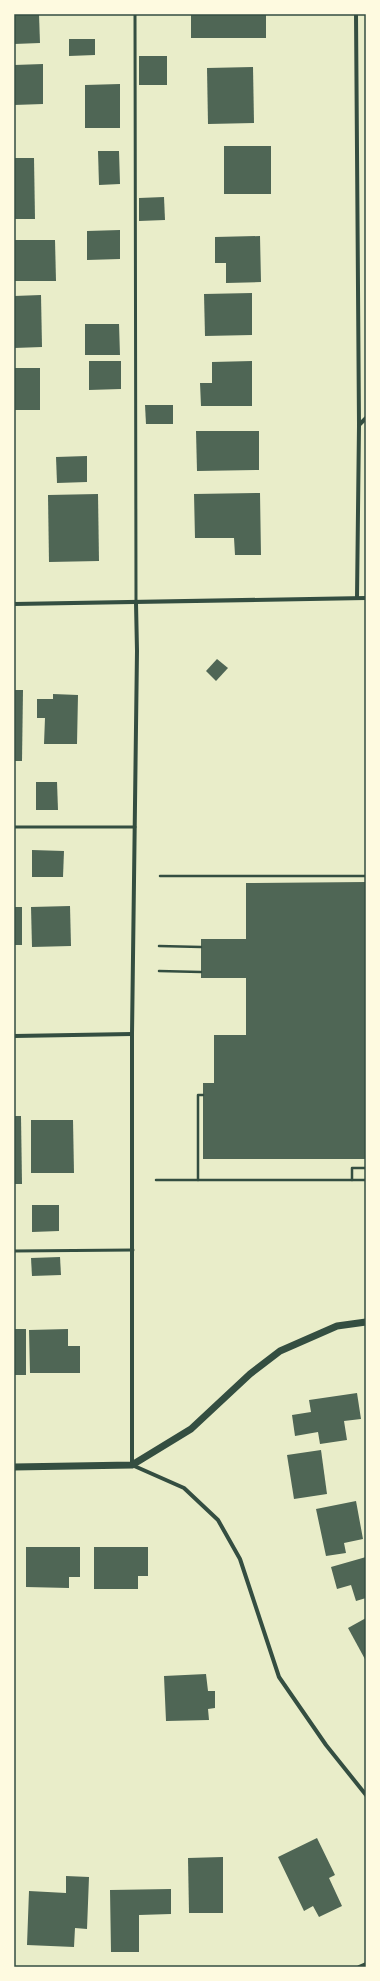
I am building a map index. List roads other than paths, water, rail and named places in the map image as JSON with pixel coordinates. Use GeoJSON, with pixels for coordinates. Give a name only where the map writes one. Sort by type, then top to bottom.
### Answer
{"type":"FeatureCollection","features":[{"type":"Feature","properties":{"kind":"street"},"geometry":{"type":"LineString","coordinates":[[356,14],[359,425],[357,598]]}},
{"type":"Feature","properties":{"kind":"street"},"geometry":{"type":"LineString","coordinates":[[359,425],[366,418]]}},
{"type":"Feature","properties":{"kind":"street"},"geometry":{"type":"LineString","coordinates":[[14,604],[366,598]]}},
{"type":"Feature","properties":{"kind":"street"},"geometry":{"type":"LineString","coordinates":[[132,1465],[132,1034],[136,603]]}},
{"type":"Feature","properties":{"kind":"street"},"geometry":{"type":"LineString","coordinates":[[14,1036],[132,1034]]}},
{"type":"Feature","properties":{"kind":"street"},"geometry":{"type":"LineString","coordinates":[[132,1465],[191,1429],[250,1374],[280,1351],[337,1326],[366,1322]]}},
{"type":"Feature","properties":{"kind":"street"},"geometry":{"type":"LineString","coordinates":[[14,1466],[132,1465],[184,1488],[218,1520],[240,1559],[279,1677],[326,1745],[366,1795]]}},
{"type":"Feature","properties":{"kind":"street"},"geometry":{"type":"LineString","coordinates":[[359,1967],[366,1964]]}},
{"type":"Feature","properties":{"kind":"lane"},"geometry":{"type":"LineString","coordinates":[[134,14],[136,603]]}},
{"type":"Feature","properties":{"kind":"lane"},"geometry":{"type":"LineString","coordinates":[[14,827],[135,827]]}},
{"type":"Feature","properties":{"kind":"lane"},"geometry":{"type":"LineString","coordinates":[[14,1251],[133,1250]]}}]}
